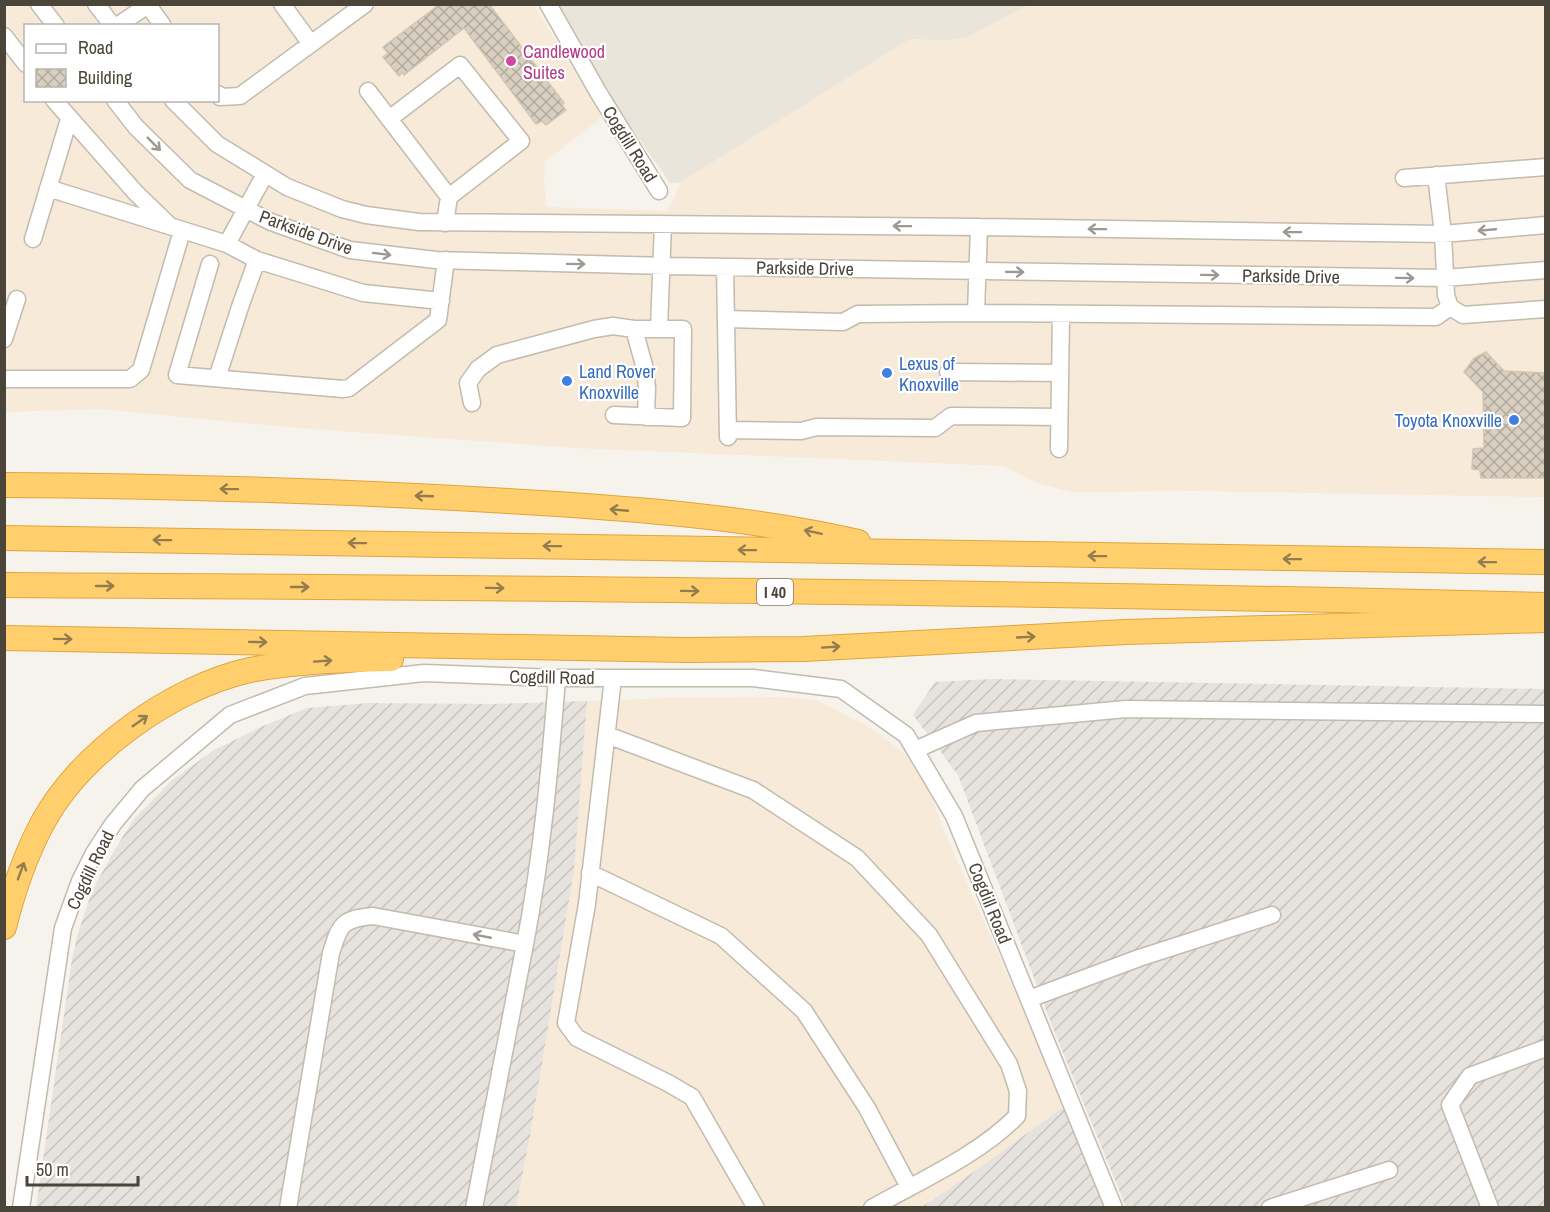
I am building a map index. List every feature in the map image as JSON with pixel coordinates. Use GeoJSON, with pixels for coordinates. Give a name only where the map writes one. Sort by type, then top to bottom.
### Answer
{"type":"FeatureCollection","features":[{"type":"Feature","properties":{"kind":"highway"},"geometry":{"type":"LineString","coordinates":[[4,485],[287,491],[555,504],[748,521],[805,530],[911,553]]}},
{"type":"Feature","properties":{"kind":"highway"},"geometry":{"type":"LineString","coordinates":[[4,538],[1545,562]]}},
{"type":"Feature","properties":{"kind":"highway","name":"I 40"},"geometry":{"type":"LineString","coordinates":[[4,585],[484,588],[1327,599],[1545,605]]}},
{"type":"Feature","properties":{"kind":"highway"},"geometry":{"type":"LineString","coordinates":[[4,927],[19,877],[42,823],[86,765],[137,723],[158,709],[222,678],[249,670],[324,661],[623,657],[1126,632],[1545,620]]}},
{"type":"Feature","properties":{"kind":"highway"},"geometry":{"type":"LineString","coordinates":[[4,638],[686,650],[803,649]]}},
{"type":"Feature","properties":{"kind":"street"},"geometry":{"type":"LineString","coordinates":[[39,4],[54,24]]}},
{"type":"Feature","properties":{"kind":"street"},"geometry":{"type":"LineString","coordinates":[[96,4],[111,24]]}},
{"type":"Feature","properties":{"kind":"street"},"geometry":{"type":"LineString","coordinates":[[282,4],[312,44]]}},
{"type":"Feature","properties":{"kind":"street"},"geometry":{"type":"LineString","coordinates":[[219,96],[240,96],[365,4]]}},
{"type":"Feature","properties":{"kind":"street","name":"Cogdill Road"},"geometry":{"type":"LineString","coordinates":[[548,4],[598,92],[659,191]]}},
{"type":"Feature","properties":{"kind":"street"},"geometry":{"type":"LineString","coordinates":[[120,24],[148,5],[162,24]]}},
{"type":"Feature","properties":{"kind":"street"},"geometry":{"type":"LineString","coordinates":[[4,36],[24,61]]}},
{"type":"Feature","properties":{"kind":"street"},"geometry":{"type":"LineString","coordinates":[[389,119],[460,65],[521,141],[449,197],[445,223]]}},
{"type":"Feature","properties":{"kind":"street"},"geometry":{"type":"LineString","coordinates":[[368,91],[449,197]]}},
{"type":"Feature","properties":{"kind":"street"},"geometry":{"type":"LineString","coordinates":[[56,102],[135,192],[176,229]]}},
{"type":"Feature","properties":{"kind":"street","name":"Parkside Drive"},"geometry":{"type":"LineString","coordinates":[[117,102],[136,127],[190,180],[271,222],[350,250],[446,260],[663,266],[1445,278],[1545,270]]}},
{"type":"Feature","properties":{"kind":"street","name":"Parkside Drive"},"geometry":{"type":"LineString","coordinates":[[175,102],[217,144],[287,187],[342,209],[366,215],[419,222],[1443,234],[1545,225]]}},
{"type":"Feature","properties":{"kind":"street"},"geometry":{"type":"LineString","coordinates":[[33,239],[69,119]]}},
{"type":"Feature","properties":{"kind":"street"},"geometry":{"type":"LineString","coordinates":[[1404,178],[1545,167]]}},
{"type":"Feature","properties":{"kind":"street"},"geometry":{"type":"LineString","coordinates":[[227,244],[265,174]]}},
{"type":"Feature","properties":{"kind":"street"},"geometry":{"type":"LineString","coordinates":[[1436,175],[1443,234],[1445,278],[1450,307],[1463,315],[1545,309]]}},
{"type":"Feature","properties":{"kind":"street"},"geometry":{"type":"LineString","coordinates":[[48,188],[227,244],[257,260],[363,293],[441,302]]}},
{"type":"Feature","properties":{"kind":"street"},"geometry":{"type":"LineString","coordinates":[[659,328],[663,224]]}},
{"type":"Feature","properties":{"kind":"street"},"geometry":{"type":"LineString","coordinates":[[976,312],[979,227]]}},
{"type":"Feature","properties":{"kind":"street"},"geometry":{"type":"LineString","coordinates":[[4,379],[130,379],[141,370],[176,229]]}},
{"type":"Feature","properties":{"kind":"street"},"geometry":{"type":"LineString","coordinates":[[217,378],[257,260]]}},
{"type":"Feature","properties":{"kind":"street"},"geometry":{"type":"LineString","coordinates":[[210,264],[177,375],[343,389],[349,388],[438,320],[446,260]]}},
{"type":"Feature","properties":{"kind":"street"},"geometry":{"type":"LineString","coordinates":[[725,267],[728,433],[801,431],[817,427],[935,428],[951,416],[1059,417]]}},
{"type":"Feature","properties":{"kind":"street"},"geometry":{"type":"LineString","coordinates":[[4,339],[17,299]]}},
{"type":"Feature","properties":{"kind":"street"},"geometry":{"type":"LineString","coordinates":[[727,319],[843,322],[858,314],[976,312],[1061,315],[1436,317],[1450,307]]}},
{"type":"Feature","properties":{"kind":"street"},"geometry":{"type":"LineString","coordinates":[[1059,449],[1061,315]]}},
{"type":"Feature","properties":{"kind":"street"},"geometry":{"type":"LineString","coordinates":[[472,403],[468,382],[478,369],[497,355],[594,328],[613,326],[634,330],[682,329],[682,418],[614,416]]}},
{"type":"Feature","properties":{"kind":"street"},"geometry":{"type":"LineString","coordinates":[[634,330],[645,369],[646,417]]}},
{"type":"Feature","properties":{"kind":"street"},"geometry":{"type":"LineString","coordinates":[[948,372],[1060,373]]}},
{"type":"Feature","properties":{"kind":"street","name":"Cogdill Road"},"geometry":{"type":"LineString","coordinates":[[21,1208],[63,928],[80,881],[94,853],[113,824],[142,789],[230,715],[305,686],[424,673],[557,678],[753,678],[841,689],[906,735],[954,816],[1114,1208]]}},
{"type":"Feature","properties":{"kind":"street"},"geometry":{"type":"LineString","coordinates":[[474,1208],[536,889],[547,810],[557,678]]}},
{"type":"Feature","properties":{"kind":"street"},"geometry":{"type":"LineString","coordinates":[[613,678],[590,873],[566,1023],[577,1038],[692,1097],[756,1208]]}},
{"type":"Feature","properties":{"kind":"street"},"geometry":{"type":"LineString","coordinates":[[915,750],[976,723],[1126,709],[1545,714]]}},
{"type":"Feature","properties":{"kind":"street"},"geometry":{"type":"LineString","coordinates":[[607,735],[753,790],[857,858],[929,935],[1009,1064],[1018,1091],[1017,1116],[1004,1129],[964,1156],[872,1208]]}},
{"type":"Feature","properties":{"kind":"street"},"geometry":{"type":"LineString","coordinates":[[590,873],[721,936],[804,1011],[867,1108],[909,1186]]}},
{"type":"Feature","properties":{"kind":"street"},"geometry":{"type":"LineString","coordinates":[[1029,999],[1139,958],[1272,915]]}},
{"type":"Feature","properties":{"kind":"street"},"geometry":{"type":"LineString","coordinates":[[288,1208],[331,953],[338,931],[352,918],[373,916],[525,944]]}},
{"type":"Feature","properties":{"kind":"street"},"geometry":{"type":"LineString","coordinates":[[1490,1208],[1450,1105],[1470,1076],[1545,1048]]}},
{"type":"Feature","properties":{"kind":"street"},"geometry":{"type":"LineString","coordinates":[[1270,1208],[1389,1170]]}},
{"type":"Feature","properties":{"kind":"shaded area"},"geometry":{"type":"Polygon","coordinates":[[[4,5],[534,5],[602,117],[545,162],[544,184],[547,207],[668,211],[681,182],[910,39],[945,41],[968,37],[1028,5],[1545,5],[1545,497],[1194,491],[1071,492],[1037,483],[1003,466],[576,448],[299,428],[100,409],[5,412],[4,5]]]}},
{"type":"Feature","properties":{"kind":"shaded area"},"geometry":{"type":"Polygon","coordinates":[[[556,5],[1028,5],[968,37],[945,41],[910,39],[681,182],[670,183],[606,92],[556,5]]]}},
{"type":"Feature","properties":{"kind":"shaded area"},"geometry":{"type":"Polygon","coordinates":[[[993,679],[1545,689],[1545,1207],[1126,1207],[1051,1023],[958,775],[913,715],[935,682],[993,679]]]}},
{"type":"Feature","properties":{"kind":"shaded area"},"geometry":{"type":"Polygon","coordinates":[[[779,697],[817,700],[874,730],[906,755],[929,791],[943,828],[1065,1106],[965,1178],[920,1207],[516,1208],[574,870],[587,701],[779,697]]]}},
{"type":"Feature","properties":{"kind":"shaded area"},"geometry":{"type":"Polygon","coordinates":[[[587,701],[574,870],[516,1207],[36,1208],[72,959],[78,933],[92,891],[115,849],[134,819],[171,781],[214,750],[307,708],[369,703],[491,704],[587,701]]]}},
{"type":"Feature","properties":{"kind":"shaded area"},"geometry":{"type":"Polygon","coordinates":[[[1065,1106],[1106,1208],[920,1208],[965,1178],[1065,1106]]]}},
{"type":"Feature","properties":{"kind":"building","name":"Candlewood Suites"},"geometry":{"type":"Polygon","coordinates":[[[440,4],[489,4],[564,103],[562,105],[566,110],[546,125],[542,121],[536,124],[464,28],[404,75],[403,72],[399,76],[383,57],[388,53],[383,47],[440,4]]]}},
{"type":"Feature","properties":{"kind":"building","name":"Toyota Knoxville"},"geometry":{"type":"Polygon","coordinates":[[[1486,352],[1504,371],[1545,373],[1545,478],[1481,478],[1480,470],[1472,469],[1473,449],[1484,448],[1483,392],[1464,372],[1474,358],[1486,352]]]}},
{"type":"Feature","properties":{"kind":"place","name":"Candlewood Suites"},"geometry":{"type":"Point","coordinates":[511,61]}},
{"type":"Feature","properties":{"kind":"place","name":"Lexus of Knoxville"},"geometry":{"type":"Point","coordinates":[887,373]}},
{"type":"Feature","properties":{"kind":"place","name":"Land Rover Knoxville"},"geometry":{"type":"Point","coordinates":[567,381]}},
{"type":"Feature","properties":{"kind":"place","name":"Toyota Knoxville"},"geometry":{"type":"Point","coordinates":[1514,420]}}]}
